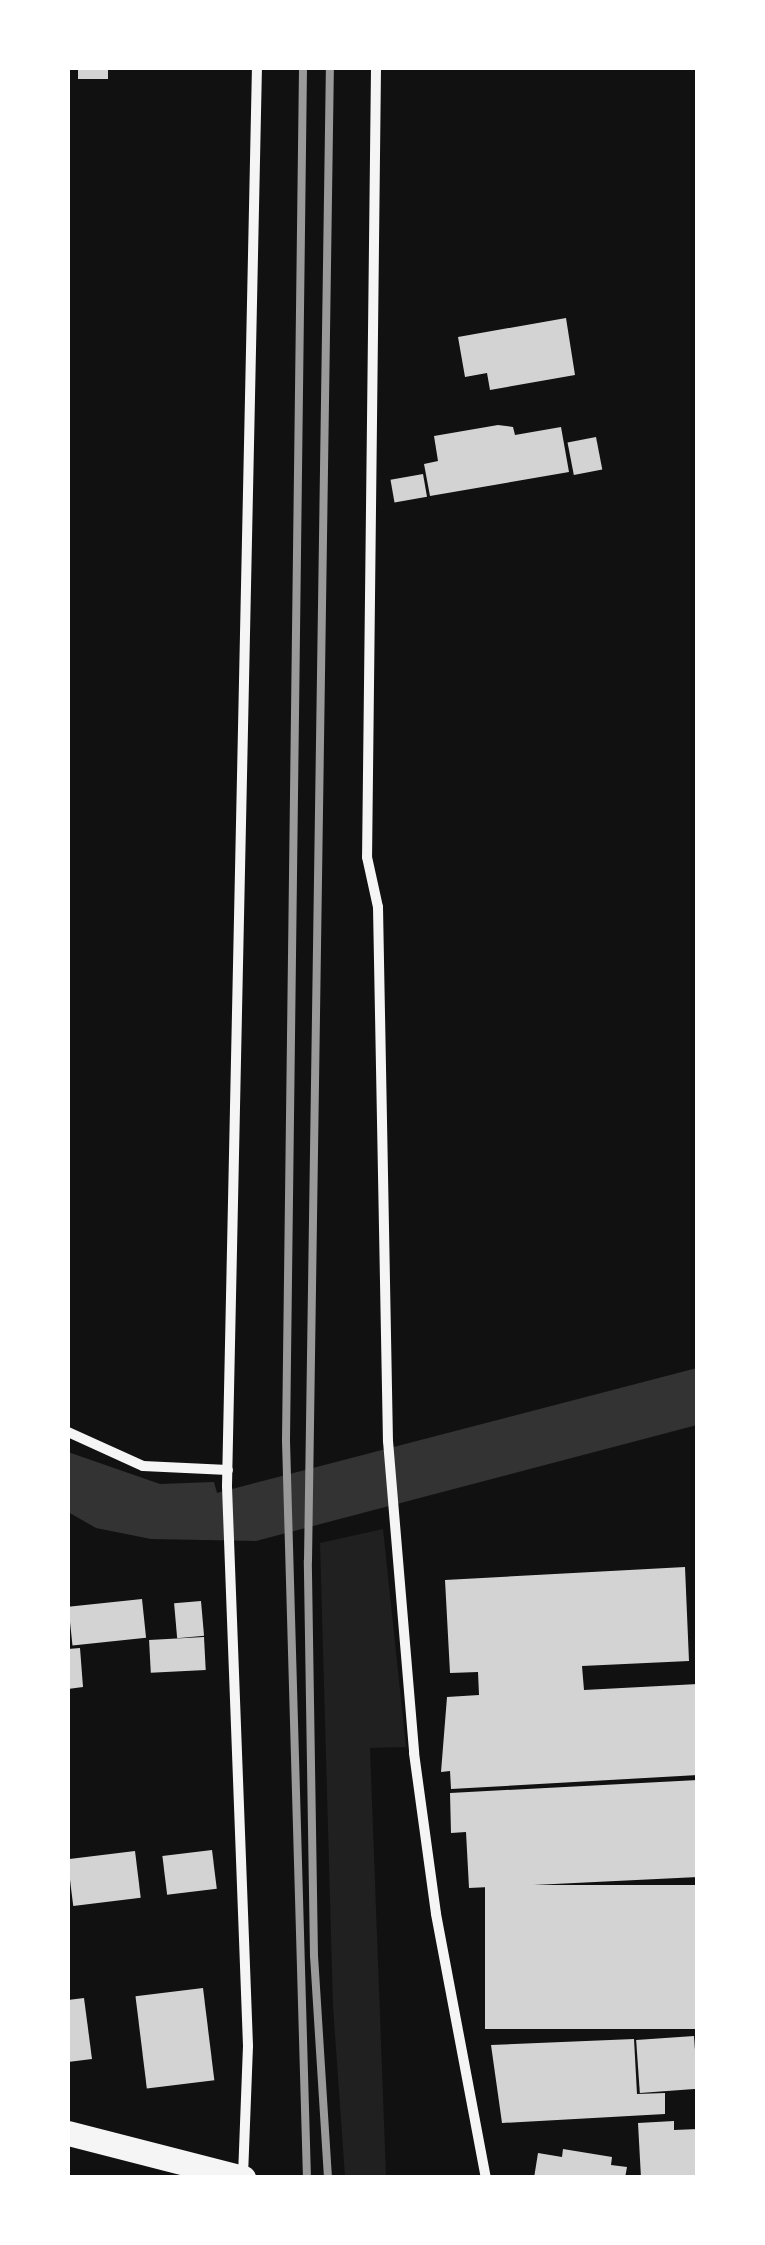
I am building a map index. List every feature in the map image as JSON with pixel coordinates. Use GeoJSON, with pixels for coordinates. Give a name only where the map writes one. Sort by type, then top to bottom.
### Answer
{"type":"FeatureCollection","features":[{"type":"Feature","properties":{"kind":"main road"},"geometry":{"type":"LineString","coordinates":[[68,2134],[243,2178]]}},
{"type":"Feature","properties":{"kind":"street"},"geometry":{"type":"LineString","coordinates":[[243,2178],[248,2046],[227,1486],[257,68]]}},
{"type":"Feature","properties":{"kind":"street"},"geometry":{"type":"LineString","coordinates":[[376,68],[367,857],[378,907],[388,1441],[398,1519],[414,1753],[436,1914],[486,2178]]}},
{"type":"Feature","properties":{"kind":"street"},"geometry":{"type":"LineString","coordinates":[[68,1432],[143,1466],[228,1470]]}},
{"type":"Feature","properties":{"kind":"shaded area"},"geometry":{"type":"Polygon","coordinates":[[[697,1368],[697,1425],[256,1541],[151,1539],[96,1528],[68,1512],[68,1452],[160,1484],[214,1482],[217,1493],[697,1368]]]}},
{"type":"Feature","properties":{"kind":"shaded area"},"geometry":{"type":"Polygon","coordinates":[[[383,1529],[406,1747],[370,1748],[386,2177],[345,2177],[333,2006],[320,1543],[383,1529]]]}},
{"type":"Feature","properties":{"kind":"building"},"geometry":{"type":"Polygon","coordinates":[[[78,68],[108,68],[108,79],[78,79],[78,68]]]}},
{"type":"Feature","properties":{"kind":"building"},"geometry":{"type":"Polygon","coordinates":[[[566,318],[575,375],[490,390],[487,373],[465,377],[458,337],[566,318]]]}},
{"type":"Feature","properties":{"kind":"building"},"geometry":{"type":"Polygon","coordinates":[[[498,425],[513,427],[515,435],[561,427],[569,472],[430,496],[424,464],[438,461],[434,436],[498,425]]]}},
{"type":"Feature","properties":{"kind":"building"},"geometry":{"type":"Polygon","coordinates":[[[596,437],[602,469],[574,475],[568,443],[596,437]]]}},
{"type":"Feature","properties":{"kind":"building"},"geometry":{"type":"Polygon","coordinates":[[[423,474],[427,497],[394,502],[391,480],[423,474]]]}},
{"type":"Feature","properties":{"kind":"building"},"geometry":{"type":"Polygon","coordinates":[[[685,1567],[689,1661],[582,1666],[584,1690],[698,1684],[698,1775],[451,1789],[450,1771],[441,1772],[447,1697],[479,1695],[478,1672],[450,1673],[445,1580],[685,1567]]]}},
{"type":"Feature","properties":{"kind":"building"},"geometry":{"type":"Polygon","coordinates":[[[142,1599],[146,1638],[72,1646],[68,1607],[142,1599]]]}},
{"type":"Feature","properties":{"kind":"building"},"geometry":{"type":"Polygon","coordinates":[[[201,1601],[204,1636],[177,1638],[174,1603],[201,1601]]]}},
{"type":"Feature","properties":{"kind":"building"},"geometry":{"type":"Polygon","coordinates":[[[204,1637],[206,1670],[151,1673],[149,1640],[204,1637]]]}},
{"type":"Feature","properties":{"kind":"building"},"geometry":{"type":"Polygon","coordinates":[[[80,1648],[83,1687],[68,1689],[68,1649],[80,1648]]]}},
{"type":"Feature","properties":{"kind":"building"},"geometry":{"type":"Polygon","coordinates":[[[698,1780],[698,1877],[469,1888],[466,1832],[451,1833],[450,1793],[698,1780]]]}},
{"type":"Feature","properties":{"kind":"building"},"geometry":{"type":"Polygon","coordinates":[[[212,1850],[217,1889],[167,1895],[162,1856],[212,1850]]]}},
{"type":"Feature","properties":{"kind":"building"},"geometry":{"type":"Polygon","coordinates":[[[135,1851],[141,1898],[73,1906],[68,1859],[135,1851]]]}},
{"type":"Feature","properties":{"kind":"building"},"geometry":{"type":"Polygon","coordinates":[[[485,1885],[698,1885],[698,2029],[485,2029],[485,1885]]]}},
{"type":"Feature","properties":{"kind":"building"},"geometry":{"type":"Polygon","coordinates":[[[203,1988],[214,2080],[147,2089],[136,1996],[203,1988]]]}},
{"type":"Feature","properties":{"kind":"building"},"geometry":{"type":"Polygon","coordinates":[[[84,1998],[92,2059],[68,2062],[68,2000],[84,1998]]]}},
{"type":"Feature","properties":{"kind":"building"},"geometry":{"type":"Polygon","coordinates":[[[694,2036],[698,2089],[640,2093],[636,2040],[694,2036]]]}},
{"type":"Feature","properties":{"kind":"building"},"geometry":{"type":"Polygon","coordinates":[[[634,2039],[637,2094],[665,2093],[665,2114],[502,2123],[491,2045],[634,2039]]]}},
{"type":"Feature","properties":{"kind":"building"},"geometry":{"type":"Polygon","coordinates":[[[674,2121],[674,2130],[698,2129],[698,2178],[641,2178],[638,2123],[674,2121]]]}},
{"type":"Feature","properties":{"kind":"building"},"geometry":{"type":"Polygon","coordinates":[[[563,2149],[612,2157],[611,2165],[627,2167],[625,2178],[534,2178],[538,2153],[562,2157],[563,2149]]]}},
{"type":"Feature","properties":{"kind":"railway"},"geometry":{"type":"LineString","coordinates":[[303,68],[286,1441],[307,2178]]}},
{"type":"Feature","properties":{"kind":"railway"},"geometry":{"type":"LineString","coordinates":[[328,2178],[314,1956],[308,1561],[330,68]]}}]}
